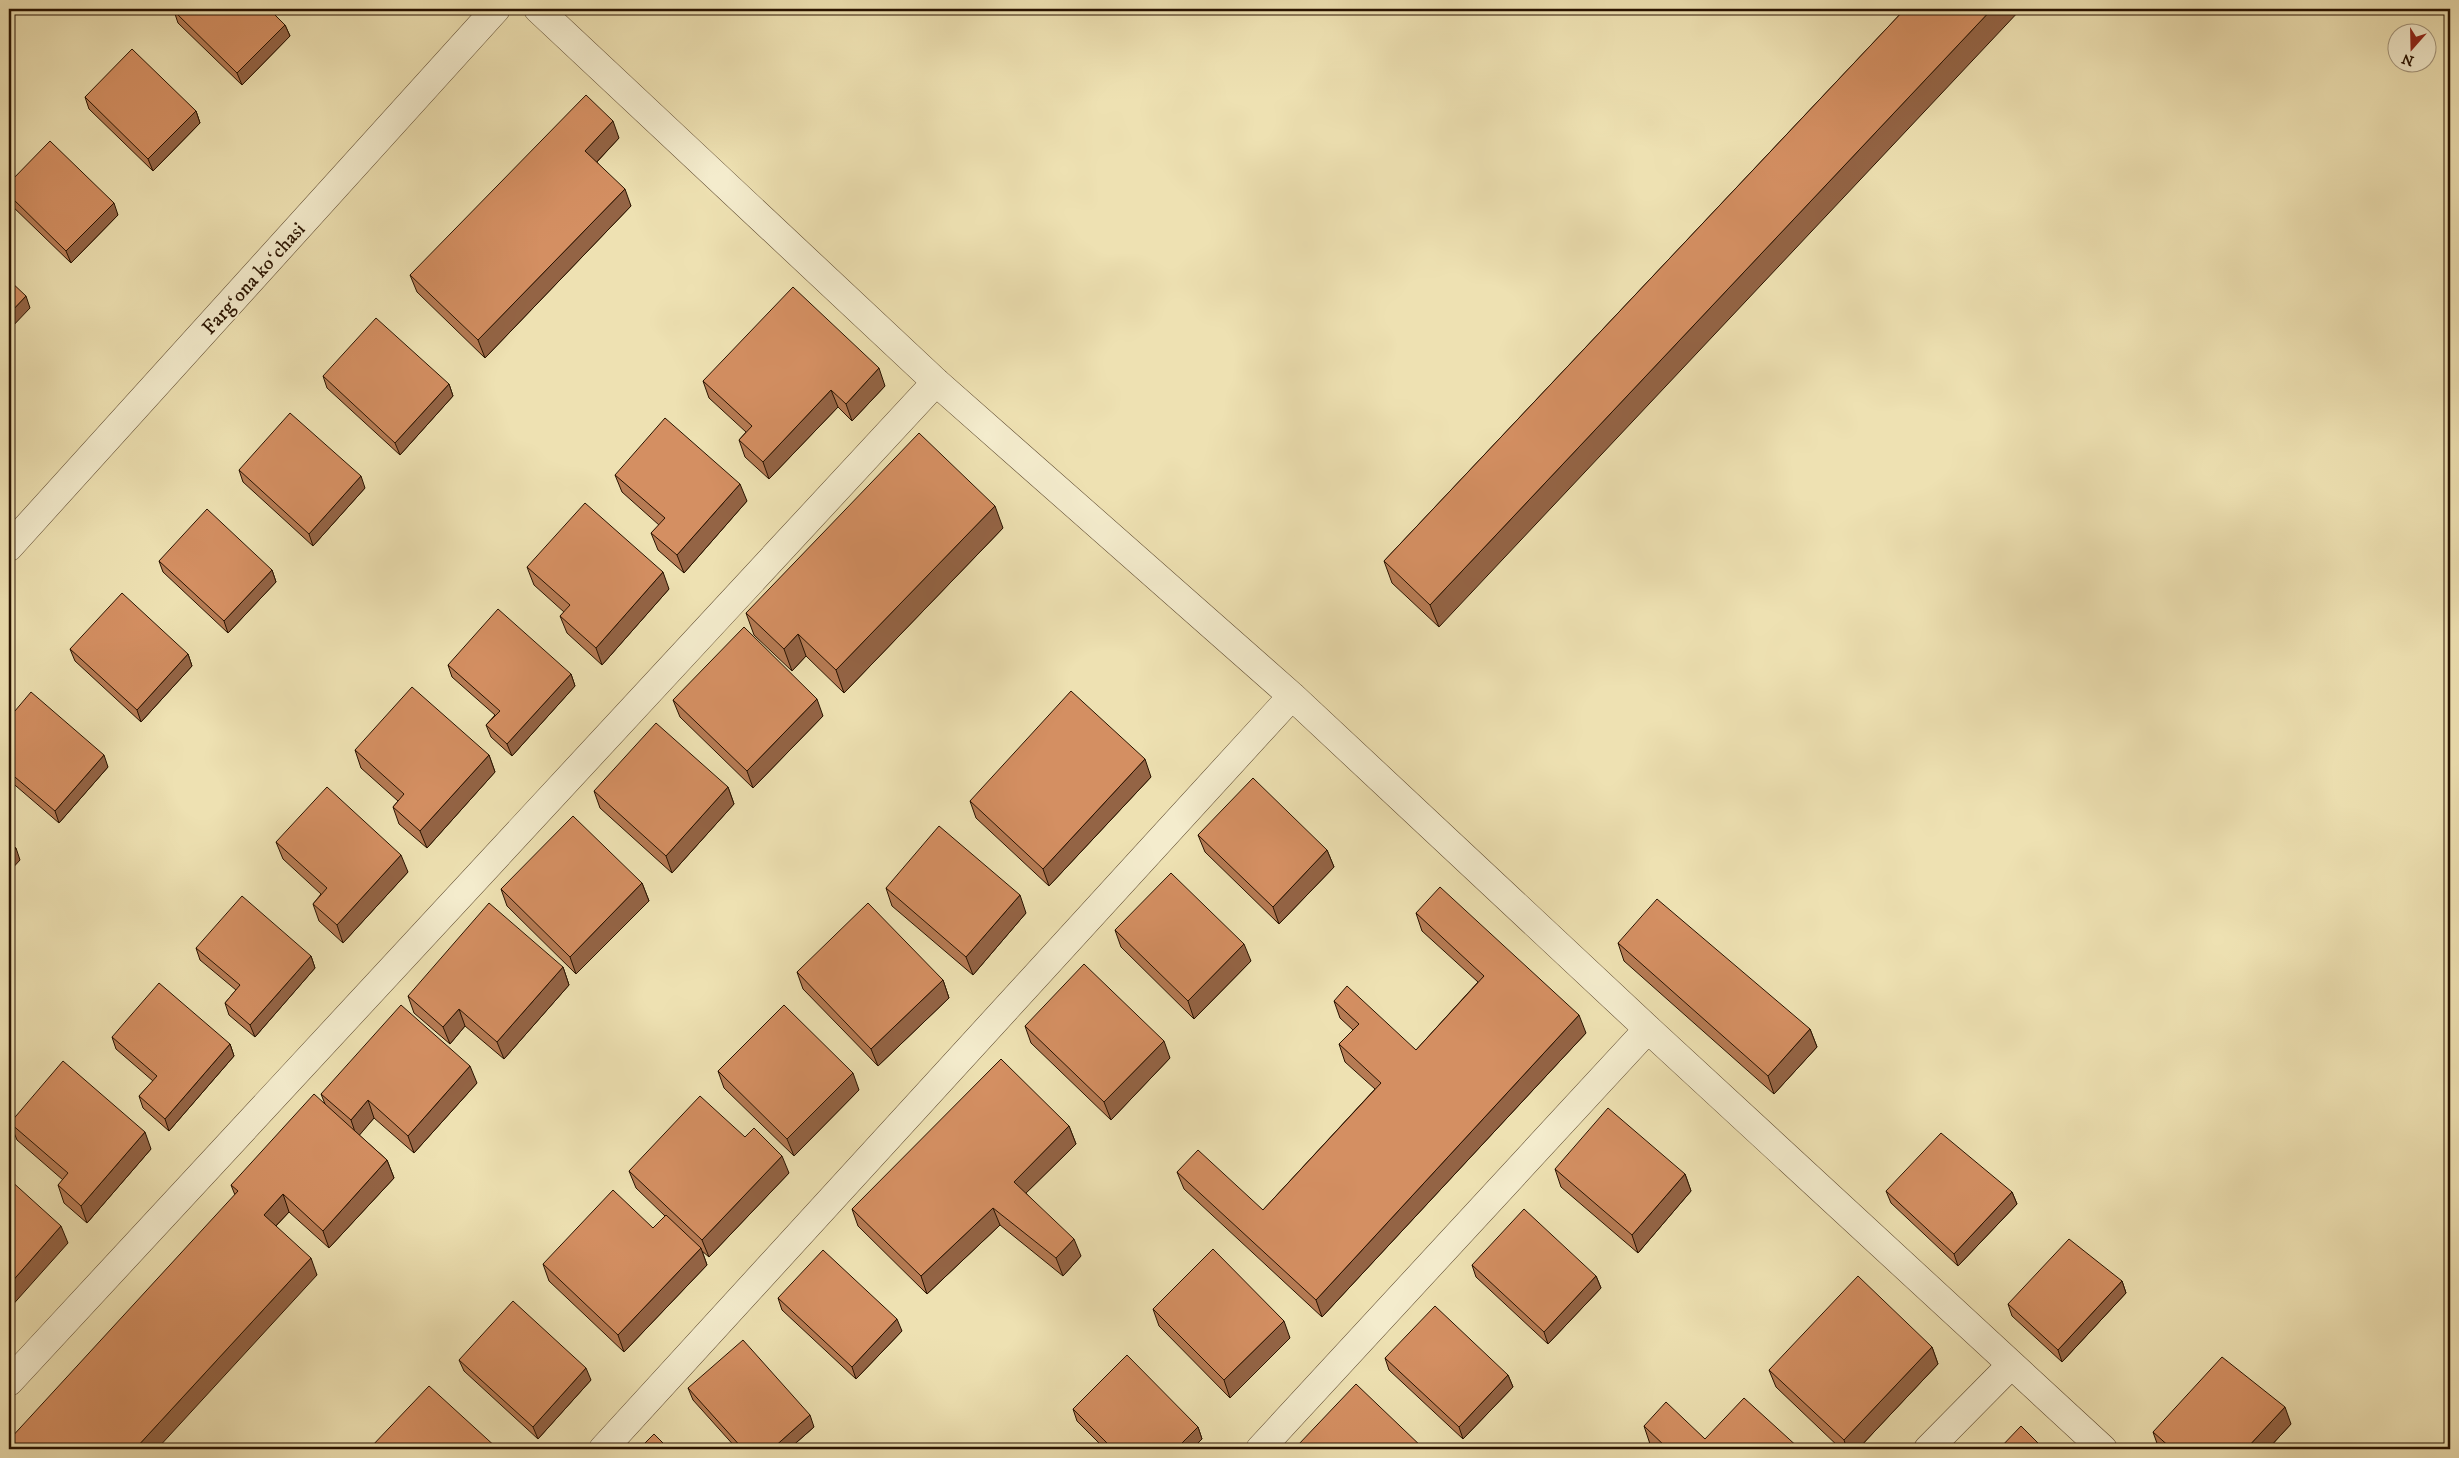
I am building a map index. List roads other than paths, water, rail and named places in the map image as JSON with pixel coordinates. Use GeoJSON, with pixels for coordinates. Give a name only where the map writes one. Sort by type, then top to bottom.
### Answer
{"type":"FeatureCollection","features":[{"type":"Feature","properties":{"kind":"street","name":"Fargʻona koʻchasi"},"geometry":{"type":"LineString","coordinates":[[9,546],[496,9]]}},
{"type":"Feature","properties":{"kind":"street"},"geometry":{"type":"LineString","coordinates":[[538,9],[936,382],[1292,696],[1648,1029],[2103,1449]]}},
{"type":"Feature","properties":{"kind":"street"},"geometry":{"type":"LineString","coordinates":[[9,1382],[936,382]]}},
{"type":"Feature","properties":{"kind":"street"},"geometry":{"type":"LineString","coordinates":[[603,1449],[1292,696]]}},
{"type":"Feature","properties":{"kind":"street"},"geometry":{"type":"LineString","coordinates":[[1260,1449],[1648,1029]]}},
{"type":"Feature","properties":{"kind":"street"},"geometry":{"type":"LineString","coordinates":[[1928,1449],[2011,1365]]}}]}
